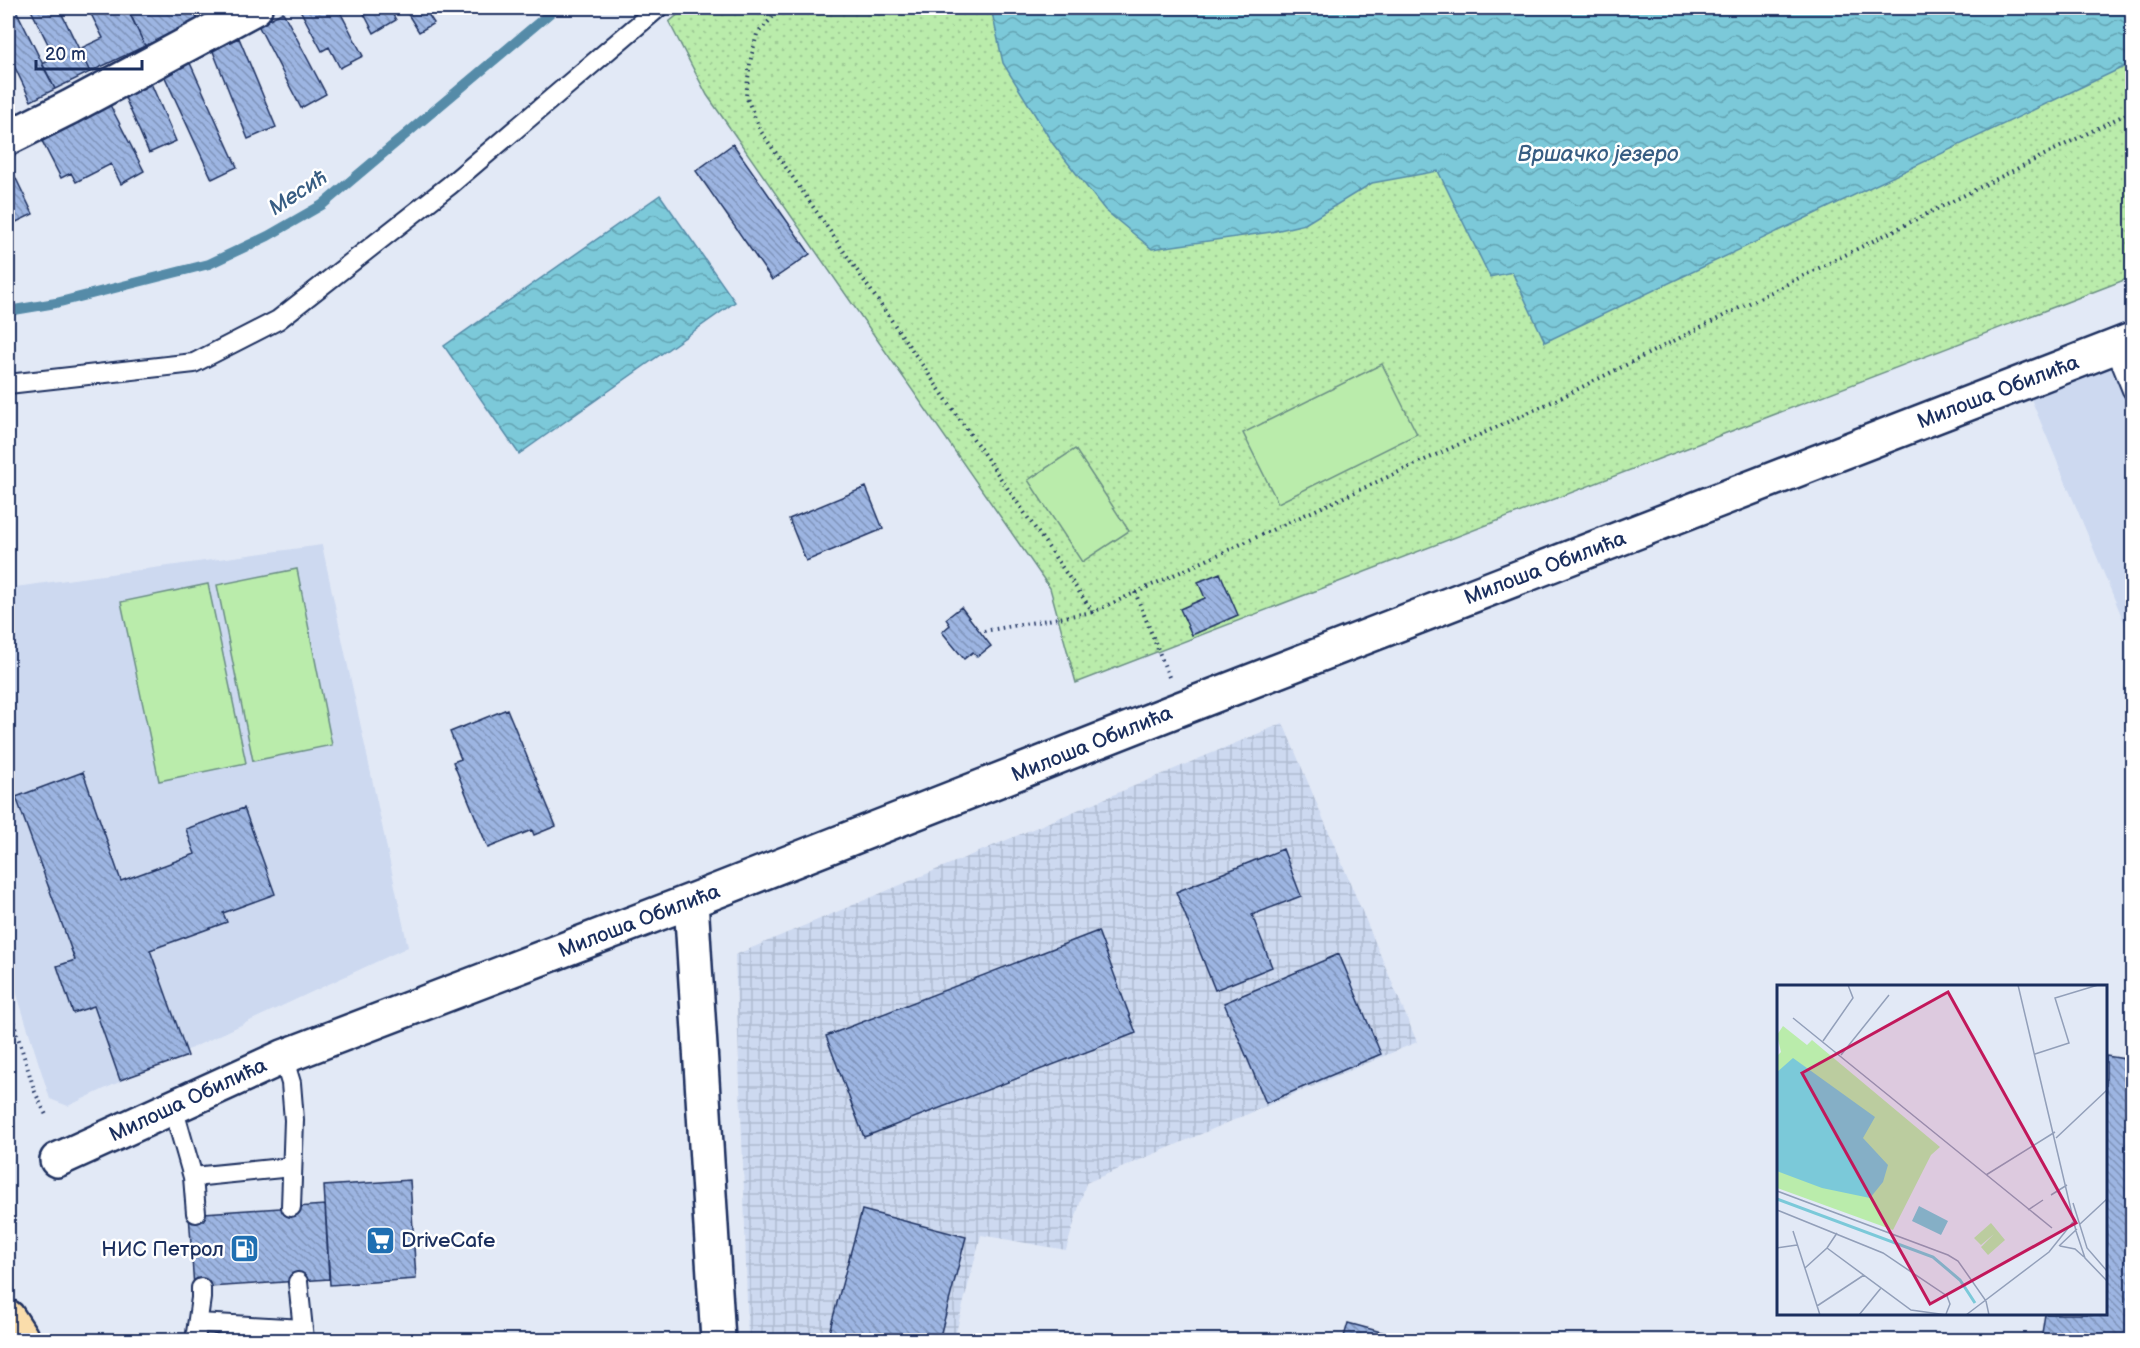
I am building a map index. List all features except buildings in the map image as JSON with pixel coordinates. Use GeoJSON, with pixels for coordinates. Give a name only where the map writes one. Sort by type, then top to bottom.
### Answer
{"type":"FeatureCollection","features":[{"type":"Feature","properties":{"kind":"street"},"geometry":{"type":"LineString","coordinates":[[8,138],[255,8]]}},
{"type":"Feature","properties":{"kind":"street","name":"Милоша Обилића"},"geometry":{"type":"LineString","coordinates":[[57,1160],[283,1057],[691,901],[1182,708],[2124,344]]}},
{"type":"Feature","properties":{"kind":"street"},"geometry":{"type":"LineString","coordinates":[[691,901],[718,1341]]}},
{"type":"Feature","properties":{"kind":"lane"},"geometry":{"type":"LineString","coordinates":[[8,384],[194,363],[278,320],[450,185],[658,8]]}},
{"type":"Feature","properties":{"kind":"lane"},"geometry":{"type":"LineString","coordinates":[[2124,344],[2133,390]]}},
{"type":"Feature","properties":{"kind":"lane"},"geometry":{"type":"LineString","coordinates":[[283,1057],[291,1083],[294,1120],[291,1207]]}},
{"type":"Feature","properties":{"kind":"lane"},"geometry":{"type":"LineString","coordinates":[[173,1107],[193,1177],[196,1214]]}},
{"type":"Feature","properties":{"kind":"lane"},"geometry":{"type":"LineString","coordinates":[[193,1177],[292,1167]]}},
{"type":"Feature","properties":{"kind":"lane"},"geometry":{"type":"LineString","coordinates":[[201,1288],[197,1332],[303,1335],[298,1282]]}},
{"type":"Feature","properties":{"kind":"path"},"geometry":{"type":"LineString","coordinates":[[781,8],[757,34],[750,62],[747,96],[760,130],[1093,612]]}},
{"type":"Feature","properties":{"kind":"path"},"geometry":{"type":"LineString","coordinates":[[984,631],[1093,612],[1558,399],[2133,111]]}},
{"type":"Feature","properties":{"kind":"path"},"geometry":{"type":"LineString","coordinates":[[1135,592],[1182,708]]}},
{"type":"Feature","properties":{"kind":"path"},"geometry":{"type":"LineString","coordinates":[[8,1005],[34,1092],[46,1115]]}},
{"type":"Feature","properties":{"kind":"shaded area"},"geometry":{"type":"Polygon","coordinates":[[[2132,337],[2132,641],[2024,382],[2132,337]]]}},
{"type":"Feature","properties":{"kind":"shaded area"},"geometry":{"type":"Polygon","coordinates":[[[322,545],[408,947],[68,1106],[50,1099],[8,966],[8,588],[322,545]]]}},
{"type":"Feature","properties":{"kind":"shaded area"},"geometry":{"type":"Polygon","coordinates":[[[1283,723],[1417,1042],[1086,1183],[1066,1250],[981,1235],[954,1340],[748,1340],[735,955],[1283,723]]]}},
{"type":"Feature","properties":{"kind":"green space"},"geometry":{"type":"Polygon","coordinates":[[[686,8],[2132,8],[2132,277],[1076,683],[1050,588],[707,95],[669,22],[686,8]]]}},
{"type":"Feature","properties":{"kind":"green space"},"geometry":{"type":"Polygon","coordinates":[[[1382,364],[1417,434],[1278,503],[1243,433],[1382,364]]]}},
{"type":"Feature","properties":{"kind":"green space"},"geometry":{"type":"Polygon","coordinates":[[[1075,449],[1129,531],[1082,562],[1028,480],[1075,449]]]}},
{"type":"Feature","properties":{"kind":"green space"},"geometry":{"type":"Polygon","coordinates":[[[297,569],[332,745],[253,761],[217,585],[297,569]]]}},
{"type":"Feature","properties":{"kind":"green space"},"geometry":{"type":"Polygon","coordinates":[[[208,584],[246,763],[159,781],[121,602],[208,584]]]}},
{"type":"Feature","properties":{"kind":"water","name":"Вршачко језеро"},"geometry":{"type":"Polygon","coordinates":[[[991,8],[2132,8],[2132,63],[1545,342],[1512,272],[1490,277],[1438,171],[1372,183],[1305,224],[1271,232],[1152,249],[1105,210],[1053,144],[1003,63],[991,8]]]}},
{"type":"Feature","properties":{"kind":"water"},"geometry":{"type":"Polygon","coordinates":[[[660,195],[735,302],[519,454],[444,346],[660,195]]]}},
{"type":"Feature","properties":{"kind":"waterway","name":"Месић"},"geometry":{"type":"LineString","coordinates":[[8,311],[56,303],[209,264],[268,236],[322,205],[556,8]]}},
{"type":"Feature","properties":{"kind":"place","name":"DriveCafe"},"geometry":{"type":"Point","coordinates":[380,1240]}},
{"type":"Feature","properties":{"kind":"place","name":"НИС Петрол"},"geometry":{"type":"Point","coordinates":[245,1249]}}]}
